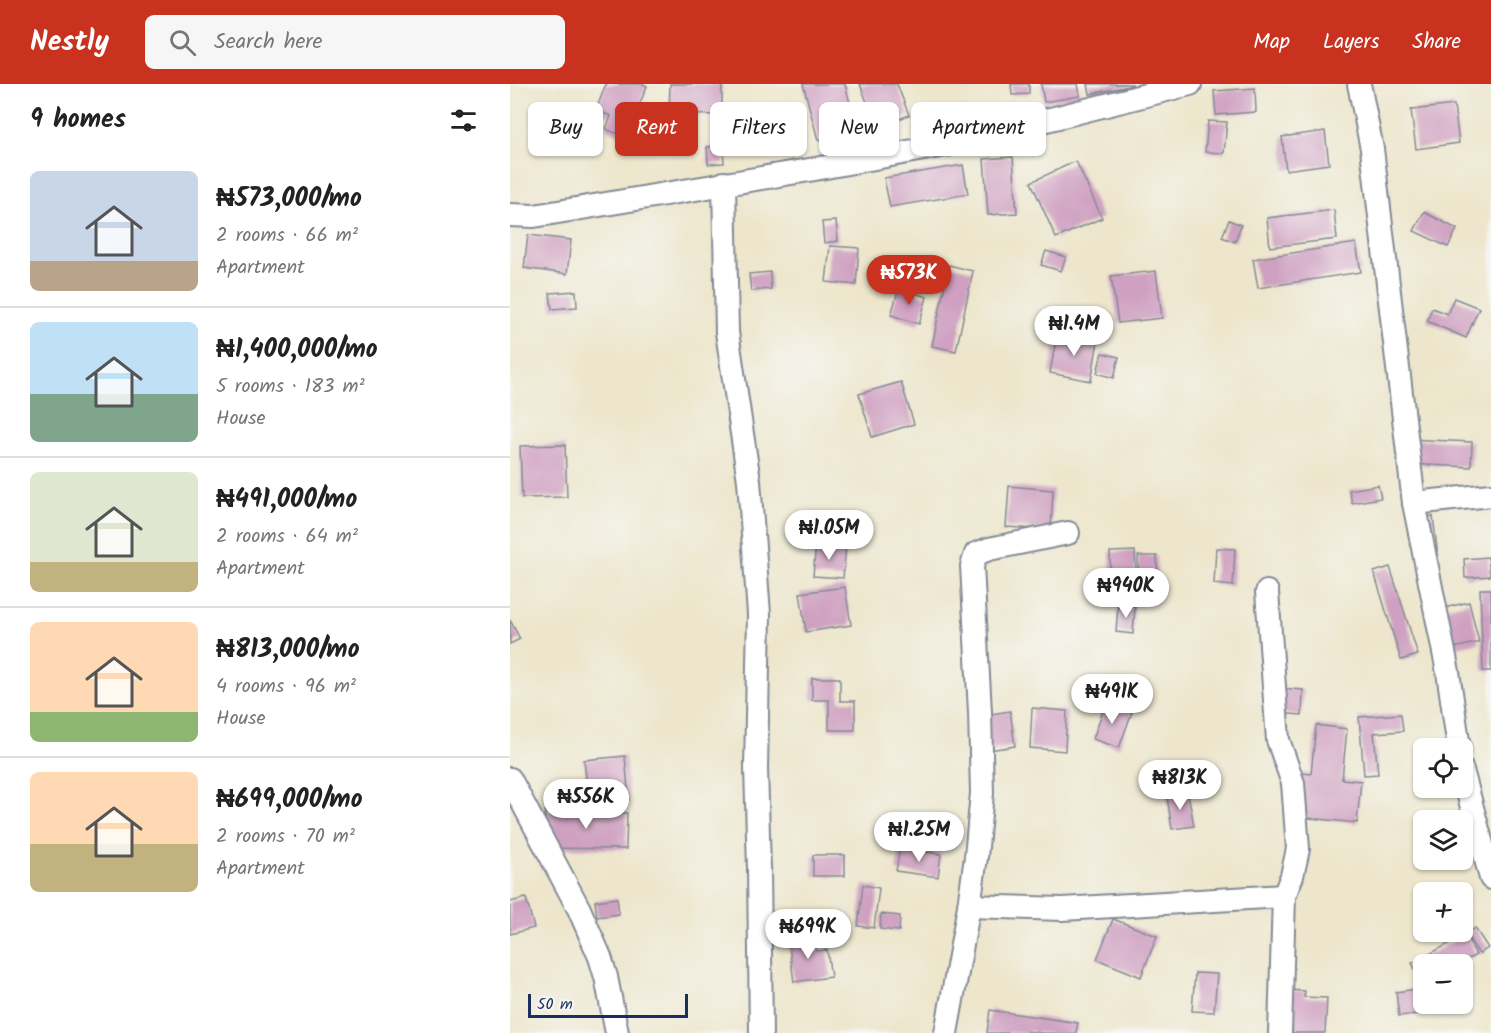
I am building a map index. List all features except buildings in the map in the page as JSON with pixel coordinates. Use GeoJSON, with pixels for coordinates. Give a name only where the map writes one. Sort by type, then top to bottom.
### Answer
{"type":"FeatureCollection","features":[{"type":"Feature","properties":{"kind":"street"},"geometry":{"type":"LineString","coordinates":[[510,215],[534,216],[951,144],[1188,84]]}},
{"type":"Feature","properties":{"kind":"street"},"geometry":{"type":"LineString","coordinates":[[1359,84],[1372,149],[1413,502],[1448,672],[1458,738]]}},
{"type":"Feature","properties":{"kind":"street"},"geometry":{"type":"LineString","coordinates":[[724,183],[727,332],[749,481],[759,614],[756,768],[761,1033]]}},
{"type":"Feature","properties":{"kind":"street"},"geometry":{"type":"LineString","coordinates":[[1413,502],[1491,495]]}},
{"type":"Feature","properties":{"kind":"street"},"geometry":{"type":"LineString","coordinates":[[945,1033],[969,906],[982,793],[972,566],[976,554],[989,549],[1068,533]]}},
{"type":"Feature","properties":{"kind":"street"},"geometry":{"type":"LineString","coordinates":[[1267,592],[1278,740],[1293,783],[1298,849],[1292,876],[1284,896],[1280,1033]]}},
{"type":"Feature","properties":{"kind":"street"},"geometry":{"type":"LineString","coordinates":[[510,779],[579,909],[600,957],[617,1033]]}},
{"type":"Feature","properties":{"kind":"street"},"geometry":{"type":"LineString","coordinates":[[1470,798],[1491,878]]}},
{"type":"Feature","properties":{"kind":"street"},"geometry":{"type":"LineString","coordinates":[[969,906],[1062,909],[1284,896]]}}]}
